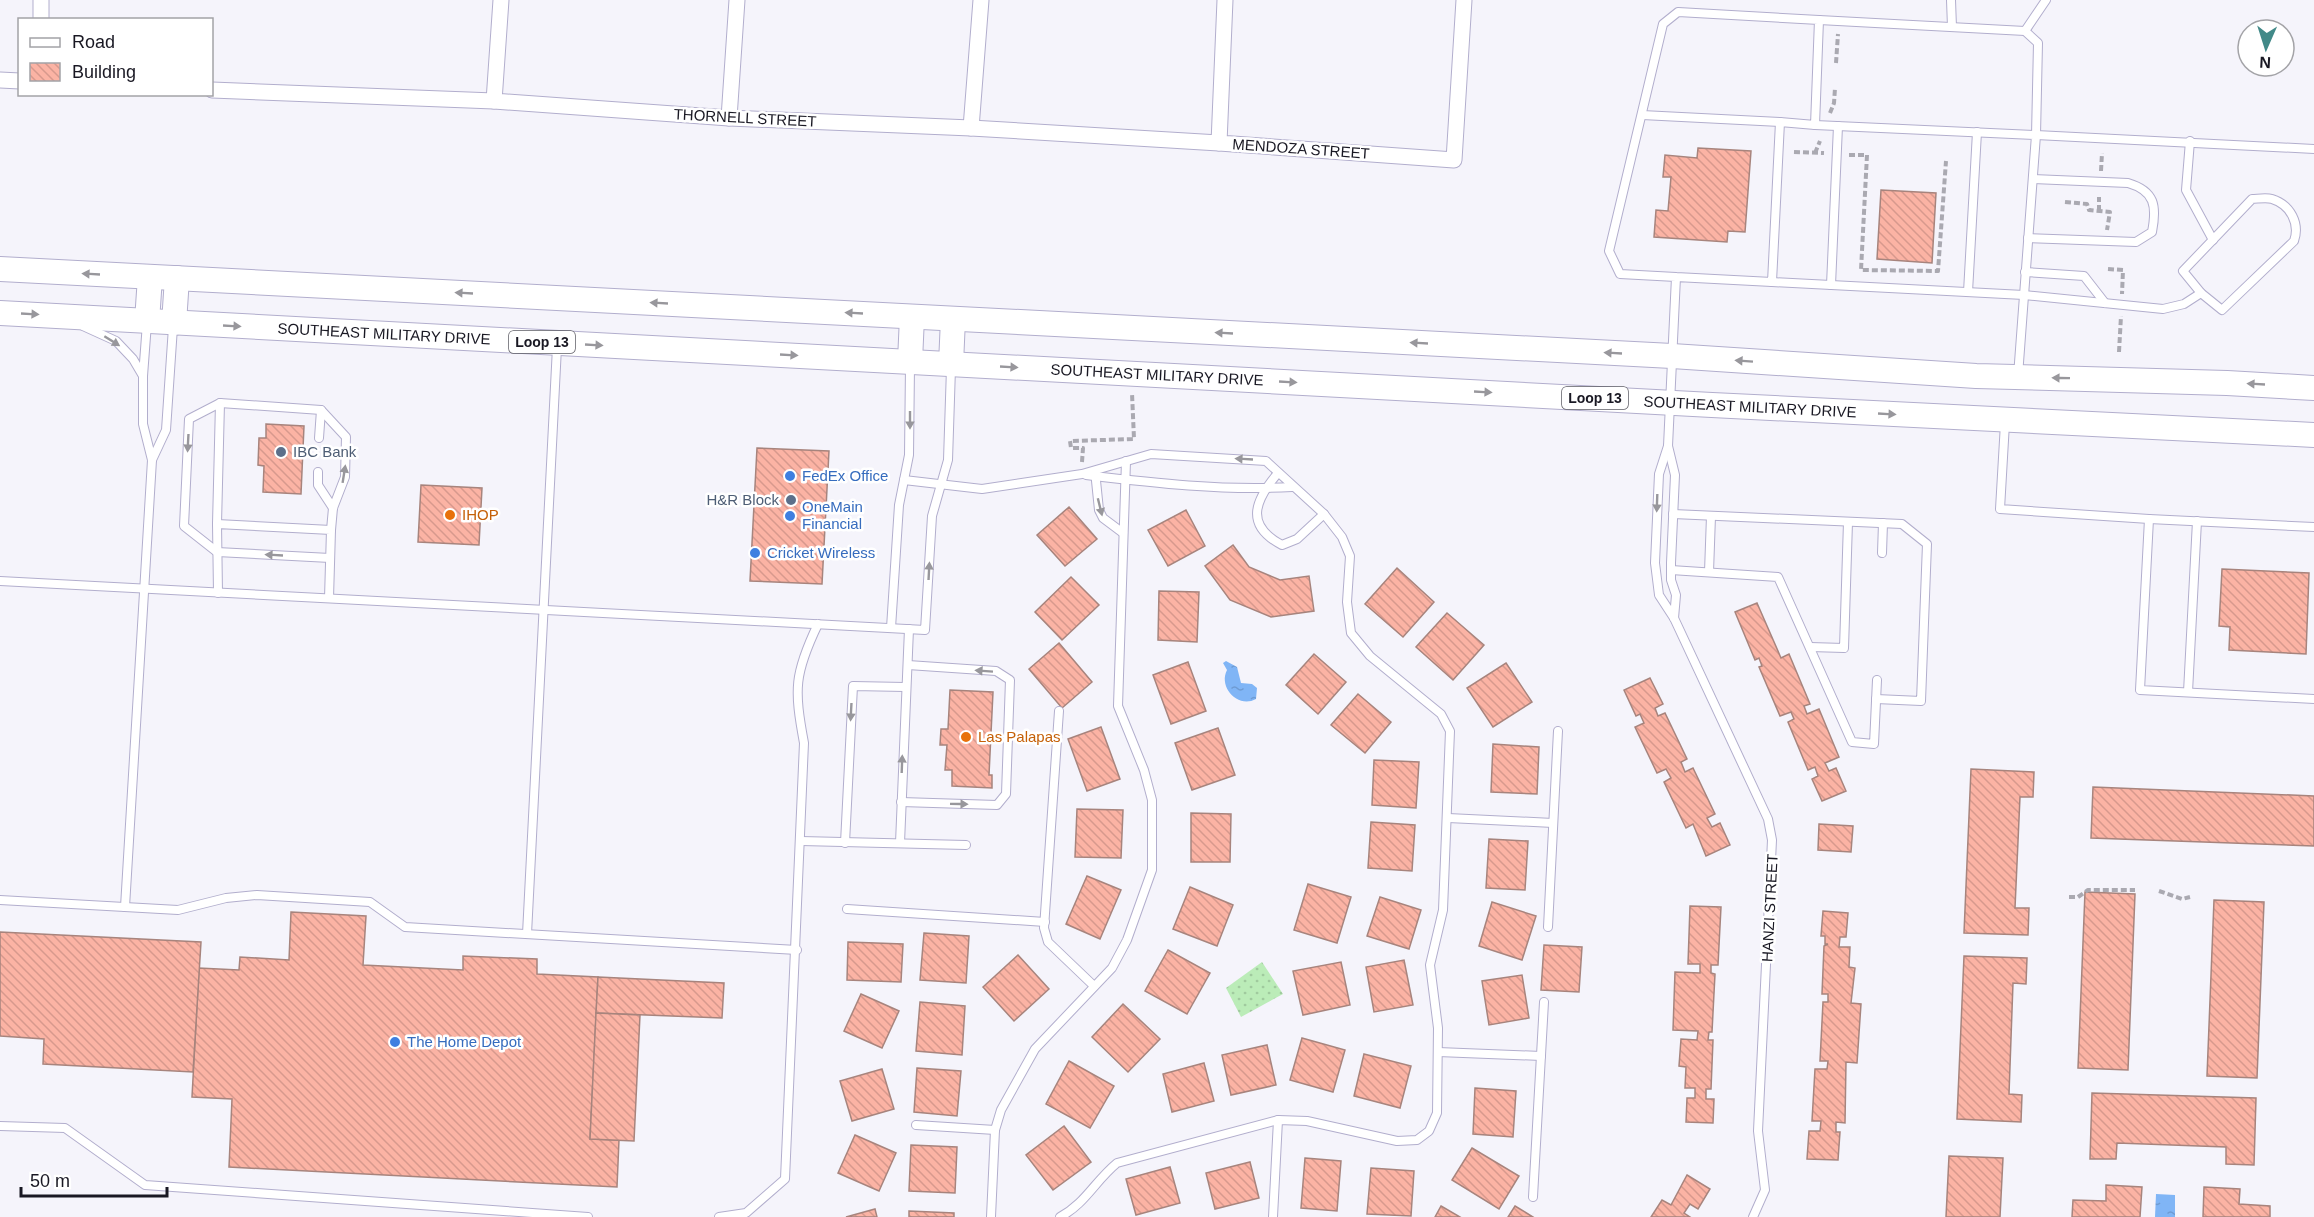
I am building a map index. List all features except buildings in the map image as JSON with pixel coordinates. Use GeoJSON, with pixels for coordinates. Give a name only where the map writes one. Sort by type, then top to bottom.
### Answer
{"type":"FeatureCollection","features":[{"type":"Feature","properties":{"kind":"main road"},"geometry":{"type":"LineString","coordinates":[[0,269],[1672,356],[2018,377],[2227,382],[2314,388]]}},
{"type":"Feature","properties":{"kind":"main road"},"geometry":{"type":"LineString","coordinates":[[147,321],[150,277]]}},
{"type":"Feature","properties":{"kind":"main road"},"geometry":{"type":"LineString","coordinates":[[174,322],[177,278]]}},
{"type":"Feature","properties":{"kind":"main road","name":"SOUTHEAST MILITARY DRIVE"},"geometry":{"type":"LineString","coordinates":[[0,313],[1670,403],[2314,435]]}},
{"type":"Feature","properties":{"kind":"main road"},"geometry":{"type":"LineString","coordinates":[[910,361],[912,316]]}},
{"type":"Feature","properties":{"kind":"main road"},"geometry":{"type":"LineString","coordinates":[[951,364],[953,319]]}},
{"type":"Feature","properties":{"kind":"street"},"geometry":{"type":"LineString","coordinates":[[41,0],[41,18]]}},
{"type":"Feature","properties":{"kind":"street"},"geometry":{"type":"LineString","coordinates":[[494,101],[501,0]]}},
{"type":"Feature","properties":{"kind":"street"},"geometry":{"type":"LineString","coordinates":[[729,118],[737,0]]}},
{"type":"Feature","properties":{"kind":"street"},"geometry":{"type":"LineString","coordinates":[[971,128],[981,0]]}},
{"type":"Feature","properties":{"kind":"street","name":"MENDOZA STREET"},"geometry":{"type":"LineString","coordinates":[[1225,0],[1219,143],[1454,160],[1464,0]]}},
{"type":"Feature","properties":{"kind":"street"},"geometry":{"type":"LineString","coordinates":[[0,80],[18,81]]}},
{"type":"Feature","properties":{"kind":"street","name":"THORNELL STREET"},"geometry":{"type":"LineString","coordinates":[[213,90],[494,101],[729,118],[971,128],[1219,143]]}},
{"type":"Feature","properties":{"kind":"lane"},"geometry":{"type":"LineString","coordinates":[[1951,0],[1952,27]]}},
{"type":"Feature","properties":{"kind":"lane"},"geometry":{"type":"LineString","coordinates":[[2025,31],[2046,0]]}},
{"type":"Feature","properties":{"kind":"lane"},"geometry":{"type":"LineString","coordinates":[[2018,377],[2024,295],[2025,272],[2036,135],[2038,43],[2025,31],[1678,12],[1663,24],[1609,251],[1620,274],[2024,295],[2163,309],[2184,304],[2201,293]]}},
{"type":"Feature","properties":{"kind":"lane"},"geometry":{"type":"LineString","coordinates":[[1815,125],[1819,20]]}},
{"type":"Feature","properties":{"kind":"lane"},"geometry":{"type":"LineString","coordinates":[[1642,115],[2314,149]]}},
{"type":"Feature","properties":{"kind":"lane"},"geometry":{"type":"LineString","coordinates":[[1772,282],[1780,122]]}},
{"type":"Feature","properties":{"kind":"lane"},"geometry":{"type":"LineString","coordinates":[[1831,285],[1838,126]]}},
{"type":"Feature","properties":{"kind":"lane"},"geometry":{"type":"LineString","coordinates":[[1968,292],[1977,132]]}},
{"type":"Feature","properties":{"kind":"lane"},"geometry":{"type":"LineString","coordinates":[[2190,141],[2186,190],[2213,240]]}},
{"type":"Feature","properties":{"kind":"lane"},"geometry":{"type":"LineString","coordinates":[[2028,238],[2136,242],[2152,232],[2155,215],[2153,201],[2144,187],[2128,183],[2033,179]]}},
{"type":"Feature","properties":{"kind":"lane"},"geometry":{"type":"LineString","coordinates":[[2252,199],[2271,199],[2293,215],[2298,229],[2294,241],[2222,310],[2201,293],[2183,271],[2252,199]]}},
{"type":"Feature","properties":{"kind":"lane"},"geometry":{"type":"LineString","coordinates":[[2025,272],[2084,276],[2104,303]]}},
{"type":"Feature","properties":{"kind":"lane","name":"HANZI STREET"},"geometry":{"type":"LineString","coordinates":[[1676,277],[1668,446],[1659,474],[1655,563],[1659,595],[1674,618],[1768,819],[1772,840],[1758,1131],[1765,1190],[1753,1217]]}},
{"type":"Feature","properties":{"kind":"lane"},"geometry":{"type":"LineString","coordinates":[[60,316],[116,342],[133,359],[143,376]]}},
{"type":"Feature","properties":{"kind":"lane"},"geometry":{"type":"LineString","coordinates":[[125,907],[152,460],[143,424],[143,376],[147,321]]}},
{"type":"Feature","properties":{"kind":"lane"},"geometry":{"type":"LineString","coordinates":[[152,460],[166,430],[174,322]]}},
{"type":"Feature","properties":{"kind":"lane"},"geometry":{"type":"LineString","coordinates":[[527,934],[558,343]]}},
{"type":"Feature","properties":{"kind":"lane"},"geometry":{"type":"LineString","coordinates":[[891,628],[899,505],[909,455],[910,361]]}},
{"type":"Feature","properties":{"kind":"lane"},"geometry":{"type":"LineString","coordinates":[[0,581],[925,630],[932,516],[948,460],[951,364]]}},
{"type":"Feature","properties":{"kind":"lane"},"geometry":{"type":"LineString","coordinates":[[329,598],[333,508],[345,477],[346,437],[321,410],[220,403],[189,419],[184,526],[217,552],[330,558]]}},
{"type":"Feature","properties":{"kind":"lane"},"geometry":{"type":"LineString","coordinates":[[218,593],[220,403]]}},
{"type":"Feature","properties":{"kind":"lane"},"geometry":{"type":"LineString","coordinates":[[320,438],[321,410]]}},
{"type":"Feature","properties":{"kind":"lane"},"geometry":{"type":"LineString","coordinates":[[2005,420],[2000,509],[2314,527]]}},
{"type":"Feature","properties":{"kind":"lane","name":"HANZI STREET"},"geometry":{"type":"LineString","coordinates":[[1668,446],[1675,475],[1671,570],[1676,595],[1674,618]]}},
{"type":"Feature","properties":{"kind":"lane"},"geometry":{"type":"LineString","coordinates":[[904,480],[982,489],[1021,486],[1095,473],[1151,454],[1266,461],[1324,514],[1342,537],[1350,556],[1347,602],[1351,633],[1370,656],[1441,714],[1450,731],[1443,910],[1431,965],[1438,1052],[1437,1113],[1429,1131],[1417,1140],[1397,1141],[1307,1121],[1278,1120],[1117,1162],[1102,1175],[1076,1209],[1060,1217]]}},
{"type":"Feature","properties":{"kind":"lane"},"geometry":{"type":"LineString","coordinates":[[991,1217],[995,1130],[1001,1110],[1035,1049],[1112,968],[1127,940],[1152,870],[1154,848],[1152,800],[1144,770],[1118,706],[1126,461]]}},
{"type":"Feature","properties":{"kind":"lane"},"geometry":{"type":"LineString","coordinates":[[318,471],[318,485],[333,508]]}},
{"type":"Feature","properties":{"kind":"lane"},"geometry":{"type":"LineString","coordinates":[[1095,473],[1127,481],[1265,488],[1292,487]]}},
{"type":"Feature","properties":{"kind":"lane"},"geometry":{"type":"LineString","coordinates":[[1095,473],[1099,510],[1103,518],[1123,533]]}},
{"type":"Feature","properties":{"kind":"lane"},"geometry":{"type":"LineString","coordinates":[[1278,473],[1265,488],[1257,506],[1258,525],[1267,537],[1282,545],[1297,539],[1324,514]]}},
{"type":"Feature","properties":{"kind":"lane"},"geometry":{"type":"LineString","coordinates":[[1673,514],[1902,524],[1928,544],[1922,702],[1876,699]]}},
{"type":"Feature","properties":{"kind":"lane"},"geometry":{"type":"LineString","coordinates":[[1709,572],[1711,516]]}},
{"type":"Feature","properties":{"kind":"lane"},"geometry":{"type":"LineString","coordinates":[[2149,519],[2140,690],[2314,699]]}},
{"type":"Feature","properties":{"kind":"lane"},"geometry":{"type":"LineString","coordinates":[[2188,693],[2197,521]]}},
{"type":"Feature","properties":{"kind":"lane"},"geometry":{"type":"LineString","coordinates":[[1810,647],[1844,648],[1848,522]]}},
{"type":"Feature","properties":{"kind":"lane"},"geometry":{"type":"LineString","coordinates":[[1882,553],[1883,523]]}},
{"type":"Feature","properties":{"kind":"lane"},"geometry":{"type":"LineString","coordinates":[[217,524],[331,530]]}},
{"type":"Feature","properties":{"kind":"lane"},"geometry":{"type":"LineString","coordinates":[[1671,570],[1778,576],[1852,742],[1874,744],[1877,680]]}},
{"type":"Feature","properties":{"kind":"lane"},"geometry":{"type":"LineString","coordinates":[[719,1217],[746,1213],[785,1179],[797,950],[804,743],[796,684],[801,660],[818,624]]}},
{"type":"Feature","properties":{"kind":"lane"},"geometry":{"type":"LineString","coordinates":[[900,843],[909,629]]}},
{"type":"Feature","properties":{"kind":"lane"},"geometry":{"type":"LineString","coordinates":[[901,802],[998,804],[1006,794],[1010,680],[996,671],[908,665]]}},
{"type":"Feature","properties":{"kind":"lane"},"geometry":{"type":"LineString","coordinates":[[845,843],[853,686],[906,687]]}},
{"type":"Feature","properties":{"kind":"lane"},"geometry":{"type":"LineString","coordinates":[[1059,711],[1045,922],[1048,942],[1094,986]]}},
{"type":"Feature","properties":{"kind":"lane"},"geometry":{"type":"LineString","coordinates":[[1548,927],[1558,731]]}},
{"type":"Feature","properties":{"kind":"lane"},"geometry":{"type":"LineString","coordinates":[[1448,818],[1553,823]]}},
{"type":"Feature","properties":{"kind":"lane"},"geometry":{"type":"LineString","coordinates":[[801,842],[966,845]]}},
{"type":"Feature","properties":{"kind":"lane"},"geometry":{"type":"LineString","coordinates":[[0,900],[178,910],[226,898],[257,895],[370,902],[405,927],[797,950]]}},
{"type":"Feature","properties":{"kind":"lane"},"geometry":{"type":"LineString","coordinates":[[847,909],[1045,922]]}},
{"type":"Feature","properties":{"kind":"lane"},"geometry":{"type":"LineString","coordinates":[[1533,1197],[1544,1002]]}},
{"type":"Feature","properties":{"kind":"lane"},"geometry":{"type":"LineString","coordinates":[[1438,1052],[1540,1056]]}},
{"type":"Feature","properties":{"kind":"lane"},"geometry":{"type":"LineString","coordinates":[[1273,1217],[1278,1120]]}},
{"type":"Feature","properties":{"kind":"lane"},"geometry":{"type":"LineString","coordinates":[[916,1125],[995,1130]]}},
{"type":"Feature","properties":{"kind":"lane"},"geometry":{"type":"LineString","coordinates":[[0,1126],[65,1128],[145,1185],[588,1217]]}},
{"type":"Feature","properties":{"kind":"path"},"geometry":{"type":"LineString","coordinates":[[1836,63],[1838,33]]}},
{"type":"Feature","properties":{"kind":"path"},"geometry":{"type":"LineString","coordinates":[[1828,116],[1834,103],[1835,88]]}},
{"type":"Feature","properties":{"kind":"path"},"geometry":{"type":"LineString","coordinates":[[1815,153],[1820,141]]}},
{"type":"Feature","properties":{"kind":"path"},"geometry":{"type":"LineString","coordinates":[[1794,152],[1824,153]]}},
{"type":"Feature","properties":{"kind":"path"},"geometry":{"type":"LineString","coordinates":[[2101,172],[2102,153]]}},
{"type":"Feature","properties":{"kind":"path"},"geometry":{"type":"LineString","coordinates":[[1848,155],[1867,155],[1861,270],[1938,271],[1946,161]]}},
{"type":"Feature","properties":{"kind":"path"},"geometry":{"type":"LineString","coordinates":[[2099,196],[2099,211]]}},
{"type":"Feature","properties":{"kind":"path"},"geometry":{"type":"LineString","coordinates":[[2065,202],[2087,204],[2089,210],[2110,212],[2106,234]]}},
{"type":"Feature","properties":{"kind":"path"},"geometry":{"type":"LineString","coordinates":[[1082,474],[1083,448],[1071,448],[1070,441],[1134,439],[1132,393]]}},
{"type":"Feature","properties":{"kind":"path"},"geometry":{"type":"LineString","coordinates":[[2069,897],[2078,897],[2088,890],[2120,892],[2135,890]]}},
{"type":"Feature","properties":{"kind":"path"},"geometry":{"type":"LineString","coordinates":[[2159,891],[2182,899],[2190,897]]}},
{"type":"Feature","properties":{"kind":"green space"},"geometry":{"type":"Polygon","coordinates":[[[1262,962],[1283,994],[1241,1017],[1226,988],[1262,962]]]}},
{"type":"Feature","properties":{"kind":"water"},"geometry":{"type":"Polygon","coordinates":[[[1226,661],[1237,667],[1241,683],[1252,684],[1257,688],[1256,699],[1243,701],[1231,695],[1225,683],[1227,670],[1223,663],[1226,661]]]}},
{"type":"Feature","properties":{"kind":"water"},"geometry":{"type":"Polygon","coordinates":[[[2156,1194],[2175,1195],[2175,1217],[2155,1217],[2156,1194]]]}},
{"type":"Feature","properties":{"kind":"place","name":"IBC Bank"},"geometry":{"type":"Point","coordinates":[281,452]}},
{"type":"Feature","properties":{"kind":"place","name":"FedEx Office"},"geometry":{"type":"Point","coordinates":[790,476]}},
{"type":"Feature","properties":{"kind":"place","name":"H&R Block"},"geometry":{"type":"Point","coordinates":[791,500]}},
{"type":"Feature","properties":{"kind":"place","name":"IHOP"},"geometry":{"type":"Point","coordinates":[450,515]}},
{"type":"Feature","properties":{"kind":"place","name":"OneMain Financial"},"geometry":{"type":"Point","coordinates":[790,516]}},
{"type":"Feature","properties":{"kind":"place","name":"Cricket Wireless"},"geometry":{"type":"Point","coordinates":[755,553]}},
{"type":"Feature","properties":{"kind":"place","name":"Las Palapas"},"geometry":{"type":"Point","coordinates":[966,737]}},
{"type":"Feature","properties":{"kind":"place","name":"The Home Depot"},"geometry":{"type":"Point","coordinates":[395,1042]}}]}
